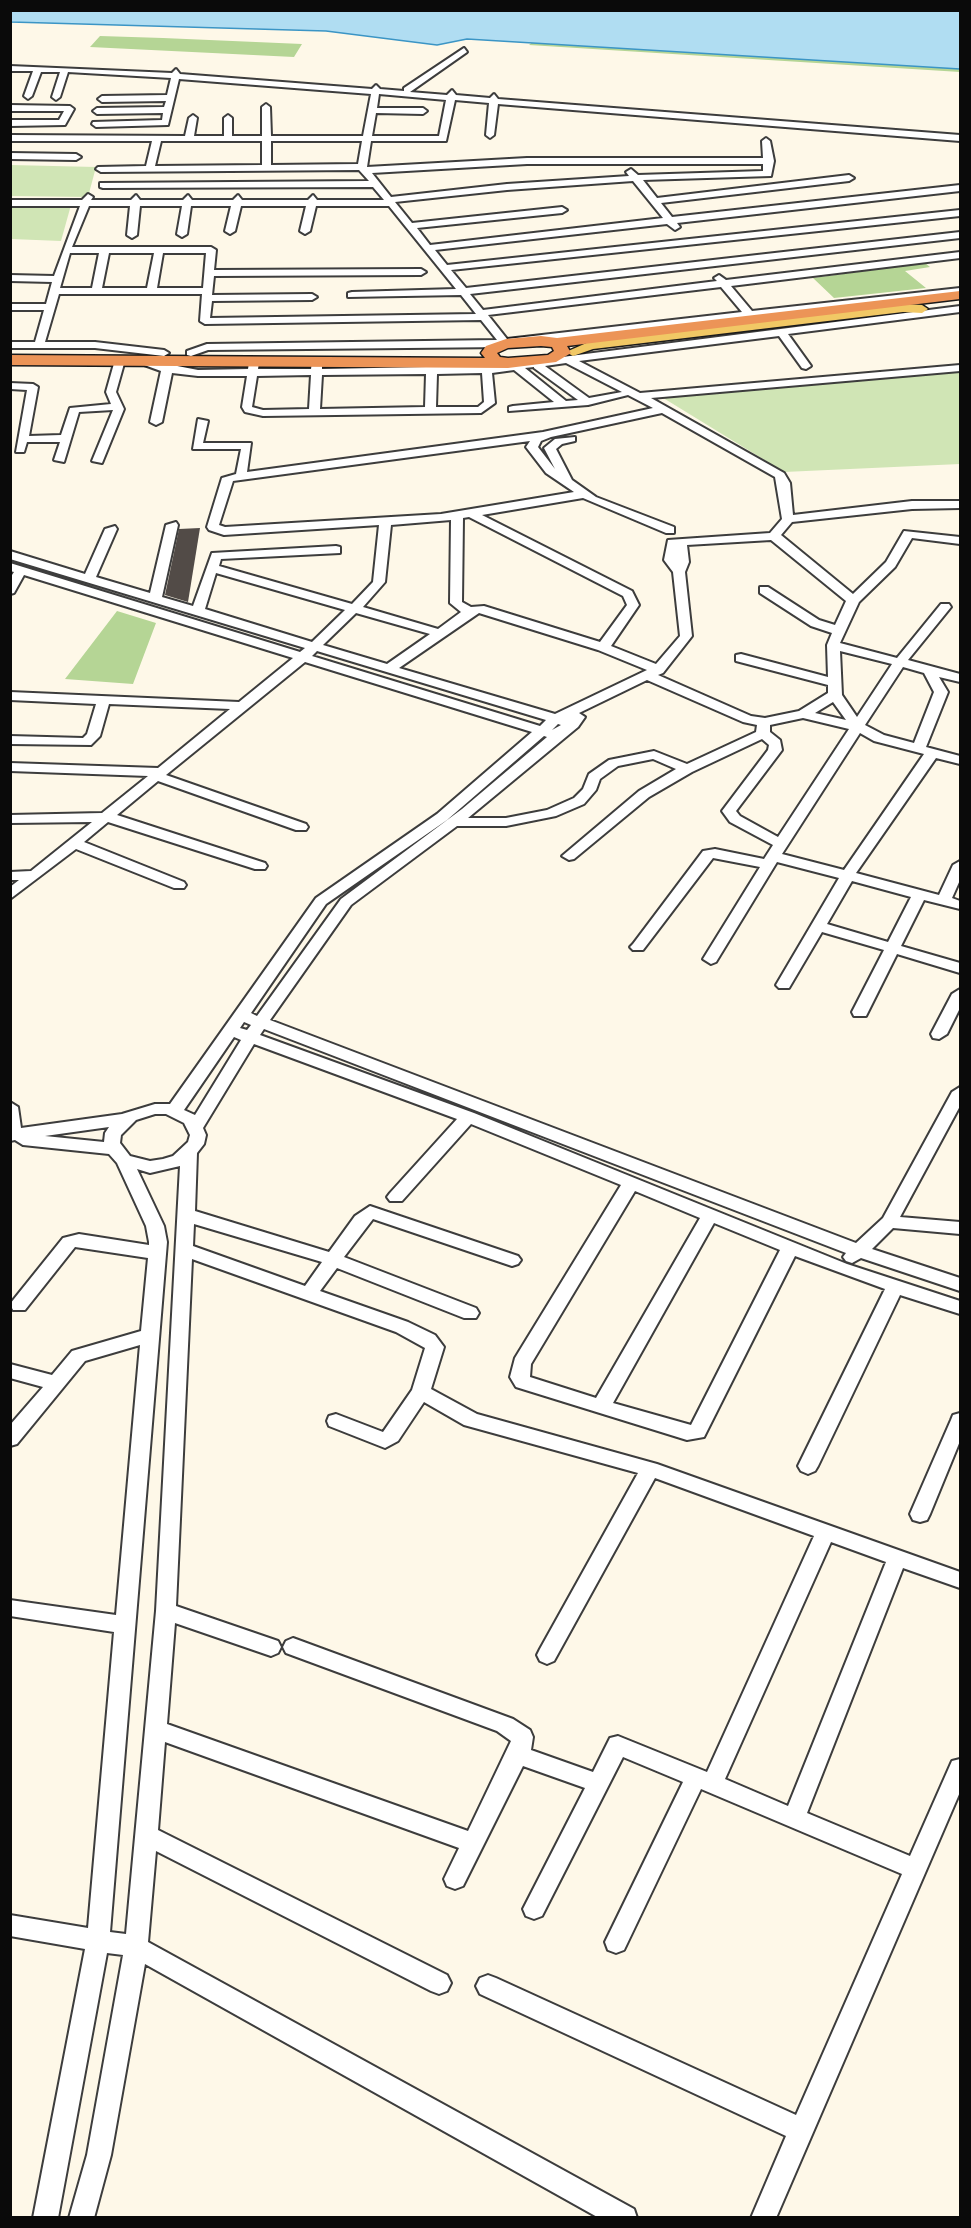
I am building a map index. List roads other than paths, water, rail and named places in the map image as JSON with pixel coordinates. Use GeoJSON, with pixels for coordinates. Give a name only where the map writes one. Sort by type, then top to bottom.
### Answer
{"type":"FeatureCollection","features":[{"type":"Feature","properties":{"kind":"highway"},"geometry":{"type":"LineString","coordinates":[[923,306],[960,293]]}},
{"type":"Feature","properties":{"kind":"highway"},"geometry":{"type":"LineString","coordinates":[[10,360],[140,360],[253,367],[316,367],[496,355],[541,341],[559,355],[923,306],[960,304]]}},
{"type":"Feature","properties":{"kind":"highway"},"geometry":{"type":"LineString","coordinates":[[10,351],[191,353],[358,350],[431,358]]}},
{"type":"Feature","properties":{"kind":"street"},"geometry":{"type":"LineString","coordinates":[[407,90],[464,50]]}},
{"type":"Feature","properties":{"kind":"street"},"geometry":{"type":"LineString","coordinates":[[10,67],[107,82],[175,74],[452,95]]}},
{"type":"Feature","properties":{"kind":"street"},"geometry":{"type":"LineString","coordinates":[[10,67],[65,70],[170,98]]}},
{"type":"Feature","properties":{"kind":"street"},"geometry":{"type":"LineString","coordinates":[[28,96],[38,69]]}},
{"type":"Feature","properties":{"kind":"street"},"geometry":{"type":"LineString","coordinates":[[56,97],[65,70]]}},
{"type":"Feature","properties":{"kind":"street"},"geometry":{"type":"LineString","coordinates":[[150,169],[165,123],[175,74]]}},
{"type":"Feature","properties":{"kind":"street"},"geometry":{"type":"LineString","coordinates":[[107,82],[97,111],[95,126],[165,123]]}},
{"type":"Feature","properties":{"kind":"street"},"geometry":{"type":"LineString","coordinates":[[376,89],[960,136]]}},
{"type":"Feature","properties":{"kind":"street"},"geometry":{"type":"LineString","coordinates":[[140,360],[166,369],[198,373],[253,367],[249,410],[263,413],[474,411],[488,406],[496,355],[482,315],[363,169],[376,89]]}},
{"type":"Feature","properties":{"kind":"street"},"geometry":{"type":"LineString","coordinates":[[10,138],[159,140],[191,151],[227,154],[267,168],[310,153],[367,138],[443,139],[452,95]]}},
{"type":"Feature","properties":{"kind":"street"},"geometry":{"type":"LineString","coordinates":[[490,135],[494,99]]}},
{"type":"Feature","properties":{"kind":"street"},"geometry":{"type":"LineString","coordinates":[[266,107],[267,168]]}},
{"type":"Feature","properties":{"kind":"street"},"geometry":{"type":"LineString","coordinates":[[10,108],[70,109],[62,123],[10,123]]}},
{"type":"Feature","properties":{"kind":"street"},"geometry":{"type":"LineString","coordinates":[[97,111],[168,110]]}},
{"type":"Feature","properties":{"kind":"street"},"geometry":{"type":"LineString","coordinates":[[372,110],[423,111]]}},
{"type":"Feature","properties":{"kind":"street"},"geometry":{"type":"LineString","coordinates":[[400,122],[403,111]]}},
{"type":"Feature","properties":{"kind":"street"},"geometry":{"type":"LineString","coordinates":[[191,151],[193,118]]}},
{"type":"Feature","properties":{"kind":"street"},"geometry":{"type":"LineString","coordinates":[[214,198],[215,185],[227,154],[228,118]]}},
{"type":"Feature","properties":{"kind":"street"},"geometry":{"type":"LineString","coordinates":[[29,156],[38,138]]}},
{"type":"Feature","properties":{"kind":"street"},"geometry":{"type":"LineString","coordinates":[[101,169],[150,169],[191,151],[227,154],[265,139],[363,169],[482,176],[531,199],[562,210]]}},
{"type":"Feature","properties":{"kind":"street"},"geometry":{"type":"LineString","coordinates":[[409,226],[634,178],[766,174],[770,172],[766,141]]}},
{"type":"Feature","properties":{"kind":"street"},"geometry":{"type":"LineString","coordinates":[[440,156],[620,150],[768,156]]}},
{"type":"Feature","properties":{"kind":"street"},"geometry":{"type":"LineString","coordinates":[[620,150],[634,178],[749,314]]}},
{"type":"Feature","properties":{"kind":"street"},"geometry":{"type":"LineString","coordinates":[[10,156],[76,157]]}},
{"type":"Feature","properties":{"kind":"street"},"geometry":{"type":"LineString","coordinates":[[10,197],[87,200],[388,201],[482,176],[626,160],[768,156]]}},
{"type":"Feature","properties":{"kind":"street"},"geometry":{"type":"LineString","coordinates":[[653,201],[849,178]]}},
{"type":"Feature","properties":{"kind":"street"},"geometry":{"type":"LineString","coordinates":[[103,185],[374,184]]}},
{"type":"Feature","properties":{"kind":"street"},"geometry":{"type":"LineString","coordinates":[[426,248],[960,188]]}},
{"type":"Feature","properties":{"kind":"street"},"geometry":{"type":"LineString","coordinates":[[187,200],[214,198],[237,200]]}},
{"type":"Feature","properties":{"kind":"street"},"geometry":{"type":"LineString","coordinates":[[10,203],[87,200]]}},
{"type":"Feature","properties":{"kind":"street"},"geometry":{"type":"LineString","coordinates":[[39,346],[66,250],[87,200]]}},
{"type":"Feature","properties":{"kind":"street"},"geometry":{"type":"LineString","coordinates":[[132,235],[136,200]]}},
{"type":"Feature","properties":{"kind":"street"},"geometry":{"type":"LineString","coordinates":[[182,234],[187,200]]}},
{"type":"Feature","properties":{"kind":"street"},"geometry":{"type":"LineString","coordinates":[[231,231],[237,200]]}},
{"type":"Feature","properties":{"kind":"street"},"geometry":{"type":"LineString","coordinates":[[305,231],[312,201]]}},
{"type":"Feature","properties":{"kind":"street"},"geometry":{"type":"LineString","coordinates":[[352,295],[462,292],[960,213]]}},
{"type":"Feature","properties":{"kind":"street"},"geometry":{"type":"LineString","coordinates":[[443,268],[960,234]]}},
{"type":"Feature","properties":{"kind":"street"},"geometry":{"type":"LineString","coordinates":[[66,250],[211,250],[205,321],[359,321],[482,315],[960,255]]}},
{"type":"Feature","properties":{"kind":"street"},"geometry":{"type":"LineString","coordinates":[[96,291],[105,250]]}},
{"type":"Feature","properties":{"kind":"street"},"geometry":{"type":"LineString","coordinates":[[151,291],[159,250]]}},
{"type":"Feature","properties":{"kind":"street"},"geometry":{"type":"LineString","coordinates":[[54,291],[151,291],[207,294],[314,285],[421,272]]}},
{"type":"Feature","properties":{"kind":"street"},"geometry":{"type":"LineString","coordinates":[[210,273],[314,285]]}},
{"type":"Feature","properties":{"kind":"street"},"geometry":{"type":"LineString","coordinates":[[10,278],[57,279]]}},
{"type":"Feature","properties":{"kind":"street"},"geometry":{"type":"LineString","coordinates":[[310,321],[314,285]]}},
{"type":"Feature","properties":{"kind":"street"},"geometry":{"type":"LineString","coordinates":[[430,412],[431,358],[496,355],[749,314],[960,293]]}},
{"type":"Feature","properties":{"kind":"street"},"geometry":{"type":"LineString","coordinates":[[10,307],[49,307]]}},
{"type":"Feature","properties":{"kind":"street"},"geometry":{"type":"LineString","coordinates":[[518,368],[559,355],[782,333],[960,309]]}},
{"type":"Feature","properties":{"kind":"street"},"geometry":{"type":"LineString","coordinates":[[358,350],[359,321]]}},
{"type":"Feature","properties":{"kind":"street"},"geometry":{"type":"LineString","coordinates":[[782,333],[806,366]]}},
{"type":"Feature","properties":{"kind":"street"},"geometry":{"type":"LineString","coordinates":[[10,345],[95,345],[164,353]]}},
{"type":"Feature","properties":{"kind":"street"},"geometry":{"type":"LineString","coordinates":[[496,355],[518,368],[564,405]]}},
{"type":"Feature","properties":{"kind":"street"},"geometry":{"type":"LineString","coordinates":[[559,355],[623,395],[662,413],[784,483]]}},
{"type":"Feature","properties":{"kind":"street"},"geometry":{"type":"LineString","coordinates":[[559,355],[640,396],[662,413]]}},
{"type":"Feature","properties":{"kind":"street"},"geometry":{"type":"LineString","coordinates":[[559,355],[588,402]]}},
{"type":"Feature","properties":{"kind":"street"},"geometry":{"type":"LineString","coordinates":[[119,406],[111,392],[120,360]]}},
{"type":"Feature","properties":{"kind":"street"},"geometry":{"type":"LineString","coordinates":[[314,412],[316,367]]}},
{"type":"Feature","properties":{"kind":"street"},"geometry":{"type":"LineString","coordinates":[[640,396],[960,368]]}},
{"type":"Feature","properties":{"kind":"street"},"geometry":{"type":"LineString","coordinates":[[156,422],[166,369]]}},
{"type":"Feature","properties":{"kind":"street"},"geometry":{"type":"LineString","coordinates":[[10,386],[33,387],[22,445],[66,438]]}},
{"type":"Feature","properties":{"kind":"street"},"geometry":{"type":"LineString","coordinates":[[513,409],[588,402],[623,395]]}},
{"type":"Feature","properties":{"kind":"street"},"geometry":{"type":"LineString","coordinates":[[60,460],[76,409],[119,406]]}},
{"type":"Feature","properties":{"kind":"street"},"geometry":{"type":"LineString","coordinates":[[98,461],[119,406]]}},
{"type":"Feature","properties":{"kind":"street"},"geometry":{"type":"LineString","coordinates":[[566,480],[550,448],[553,444],[662,413]]}},
{"type":"Feature","properties":{"kind":"street"},"geometry":{"type":"LineString","coordinates":[[586,494],[457,516],[217,530],[213,527],[227,479],[241,475],[547,435],[662,413],[679,417],[777,473],[784,483],[788,519]]}},
{"type":"Feature","properties":{"kind":"street"},"geometry":{"type":"LineString","coordinates":[[202,421],[197,447],[247,445],[241,475]]}},
{"type":"Feature","properties":{"kind":"street"},"geometry":{"type":"LineString","coordinates":[[547,435],[537,439],[532,447],[550,471],[609,507],[680,538],[740,539],[774,536],[853,600]]}},
{"type":"Feature","properties":{"kind":"street"},"geometry":{"type":"LineString","coordinates":[[774,536],[788,519],[912,505],[960,504]]}},
{"type":"Feature","properties":{"kind":"street"},"geometry":{"type":"LineString","coordinates":[[472,514],[628,594],[633,604],[603,646]]}},
{"type":"Feature","properties":{"kind":"street"},"geometry":{"type":"LineString","coordinates":[[457,516],[456,603],[470,612]]}},
{"type":"Feature","properties":{"kind":"street"},"geometry":{"type":"LineString","coordinates":[[10,896],[304,656],[355,609],[380,582],[385,522]]}},
{"type":"Feature","properties":{"kind":"street"},"geometry":{"type":"LineString","coordinates":[[155,598],[172,525]]}},
{"type":"Feature","properties":{"kind":"street"},"geometry":{"type":"LineString","coordinates":[[90,577],[111,530]]}},
{"type":"Feature","properties":{"kind":"street"},"geometry":{"type":"LineString","coordinates":[[858,727],[835,689],[833,645],[853,600],[891,564],[908,534],[960,540]]}},
{"type":"Feature","properties":{"kind":"street"},"geometry":{"type":"LineString","coordinates":[[174,1111],[321,901],[442,817],[556,719],[652,672],[686,636],[679,572],[670,560],[680,538]]}},
{"type":"Feature","properties":{"kind":"street"},"geometry":{"type":"LineString","coordinates":[[198,611],[214,559],[220,554],[336,550]]}},
{"type":"Feature","properties":{"kind":"street"},"geometry":{"type":"LineString","coordinates":[[10,555],[90,577],[573,724]]}},
{"type":"Feature","properties":{"kind":"street"},"geometry":{"type":"LineString","coordinates":[[211,568],[440,633]]}},
{"type":"Feature","properties":{"kind":"street"},"geometry":{"type":"LineString","coordinates":[[10,590],[16,569],[558,736]]}},
{"type":"Feature","properties":{"kind":"street"},"geometry":{"type":"LineString","coordinates":[[764,590],[815,623],[840,631]]}},
{"type":"Feature","properties":{"kind":"street"},"geometry":{"type":"LineString","coordinates":[[711,959],[774,855],[899,664],[945,607]]}},
{"type":"Feature","properties":{"kind":"street"},"geometry":{"type":"LineString","coordinates":[[390,668],[470,612],[486,610],[603,646],[764,728],[776,745],[775,750],[729,811],[774,855]]}},
{"type":"Feature","properties":{"kind":"street"},"geometry":{"type":"LineString","coordinates":[[833,645],[960,678]]}},
{"type":"Feature","properties":{"kind":"street"},"geometry":{"type":"LineString","coordinates":[[741,658],[835,689]]}},
{"type":"Feature","properties":{"kind":"street"},"geometry":{"type":"LineString","coordinates":[[784,985],[817,926],[925,751],[941,692],[930,671]]}},
{"type":"Feature","properties":{"kind":"street"},"geometry":{"type":"LineString","coordinates":[[569,856],[644,794],[764,728],[802,714],[835,689]]}},
{"type":"Feature","properties":{"kind":"street"},"geometry":{"type":"LineString","coordinates":[[10,696],[242,706]]}},
{"type":"Feature","properties":{"kind":"street"},"geometry":{"type":"LineString","coordinates":[[10,740],[86,742],[93,736],[104,700]]}},
{"type":"Feature","properties":{"kind":"street"},"geometry":{"type":"LineString","coordinates":[[196,1126],[251,1036],[346,902],[454,822],[573,724],[588,705]]}},
{"type":"Feature","properties":{"kind":"street"},"geometry":{"type":"LineString","coordinates":[[802,714],[858,727],[879,738],[960,760]]}},
{"type":"Feature","properties":{"kind":"street"},"geometry":{"type":"LineString","coordinates":[[454,822],[506,822],[551,813],[579,801],[589,790],[594,777],[614,763],[654,755],[687,769]]}},
{"type":"Feature","properties":{"kind":"street"},"geometry":{"type":"LineString","coordinates":[[10,766],[158,774],[301,826]]}},
{"type":"Feature","properties":{"kind":"street"},"geometry":{"type":"LineString","coordinates":[[10,819],[107,818],[260,866]]}},
{"type":"Feature","properties":{"kind":"street"},"geometry":{"type":"LineString","coordinates":[[74,843],[179,885]]}},
{"type":"Feature","properties":{"kind":"street"},"geometry":{"type":"LineString","coordinates":[[638,947],[708,854],[715,853],[774,855],[960,905]]}},
{"type":"Feature","properties":{"kind":"street"},"geometry":{"type":"LineString","coordinates":[[944,900],[960,865]]}},
{"type":"Feature","properties":{"kind":"street"},"geometry":{"type":"LineString","coordinates":[[10,876],[35,875]]}},
{"type":"Feature","properties":{"kind":"street"},"geometry":{"type":"LineString","coordinates":[[860,1012],[920,894]]}},
{"type":"Feature","properties":{"kind":"street"},"geometry":{"type":"LineString","coordinates":[[817,926],[960,968]]}},
{"type":"Feature","properties":{"kind":"street"},"geometry":{"type":"LineString","coordinates":[[939,1034],[960,994]]}},
{"type":"Feature","properties":{"kind":"street"},"geometry":{"type":"LineString","coordinates":[[241,1015],[859,1251],[960,1285]]}},
{"type":"Feature","properties":{"kind":"street"},"geometry":{"type":"LineString","coordinates":[[230,1030],[468,1117],[841,1268],[960,1308]]}},
{"type":"Feature","properties":{"kind":"street"},"geometry":{"type":"LineString","coordinates":[[841,1268],[889,1222],[960,1092]]}},
{"type":"Feature","properties":{"kind":"street"},"geometry":{"type":"LineString","coordinates":[[10,1107],[12,1136]]}},
{"type":"Feature","properties":{"kind":"street"},"geometry":{"type":"LineString","coordinates":[[142,1111],[174,1111],[190,1119],[196,1126],[198,1135],[196,1144],[189,1153],[165,1165],[143,1166],[119,1154],[12,1136],[126,1119],[142,1111]]}},
{"type":"Feature","properties":{"kind":"street"},"geometry":{"type":"LineString","coordinates":[[396,1197],[468,1117]]}},
{"type":"Feature","properties":{"kind":"street"},"geometry":{"type":"LineString","coordinates":[[45,2217],[98,1941],[157,1253],[155,1226],[112,1143],[113,1133],[126,1119]]}},
{"type":"Feature","properties":{"kind":"street"},"geometry":{"type":"LineString","coordinates":[[81,2217],[99,2155],[136,1947],[166,1611],[189,1153]]}},
{"type":"Feature","properties":{"kind":"street"},"geometry":{"type":"LineString","coordinates":[[631,1182],[518,1371],[519,1377],[524,1382],[600,1408],[687,1433],[697,1432],[790,1248]]}},
{"type":"Feature","properties":{"kind":"street"},"geometry":{"type":"LineString","coordinates":[[308,1295],[361,1220],[370,1212],[513,1260]]}},
{"type":"Feature","properties":{"kind":"street"},"geometry":{"type":"LineString","coordinates":[[186,1215],[332,1259],[470,1313]]}},
{"type":"Feature","properties":{"kind":"street"},"geometry":{"type":"LineString","coordinates":[[600,1408],[710,1215]]}},
{"type":"Feature","properties":{"kind":"street"},"geometry":{"type":"LineString","coordinates":[[889,1222],[960,1228]]}},
{"type":"Feature","properties":{"kind":"street"},"geometry":{"type":"LineString","coordinates":[[19,1305],[69,1242],[79,1240],[157,1253]]}},
{"type":"Feature","properties":{"kind":"street"},"geometry":{"type":"LineString","coordinates":[[185,1250],[402,1327],[429,1340],[435,1347],[421,1392],[391,1436],[385,1441],[336,1421]]}},
{"type":"Feature","properties":{"kind":"street"},"geometry":{"type":"LineString","coordinates":[[808,1466],[895,1287]]}},
{"type":"Feature","properties":{"kind":"street"},"geometry":{"type":"LineString","coordinates":[[14,1430],[79,1356],[150,1335]]}},
{"type":"Feature","properties":{"kind":"street"},"geometry":{"type":"LineString","coordinates":[[10,1371],[55,1383]]}},
{"type":"Feature","properties":{"kind":"street"},"geometry":{"type":"LineString","coordinates":[[421,1392],[471,1420],[650,1469],[960,1580]]}},
{"type":"Feature","properties":{"kind":"street"},"geometry":{"type":"LineString","coordinates":[[920,1514],[960,1420]]}},
{"type":"Feature","properties":{"kind":"street"},"geometry":{"type":"LineString","coordinates":[[547,1655],[650,1469]]}},
{"type":"Feature","properties":{"kind":"street"},"geometry":{"type":"LineString","coordinates":[[616,1942],[704,1780],[825,1531]]}},
{"type":"Feature","properties":{"kind":"street"},"geometry":{"type":"LineString","coordinates":[[794,1818],[897,1558]]}},
{"type":"Feature","properties":{"kind":"street"},"geometry":{"type":"LineString","coordinates":[[10,1608],[124,1625]]}},
{"type":"Feature","properties":{"kind":"street"},"geometry":{"type":"LineString","coordinates":[[166,1611],[271,1647]]}},
{"type":"Feature","properties":{"kind":"street"},"geometry":{"type":"LineString","coordinates":[[293,1647],[515,1730],[522,1737],[522,1746],[518,1755],[455,1879]]}},
{"type":"Feature","properties":{"kind":"street"},"geometry":{"type":"LineString","coordinates":[[155,1729],[473,1843]]}},
{"type":"Feature","properties":{"kind":"street"},"geometry":{"type":"LineString","coordinates":[[534,1909],[618,1745],[916,1869]]}},
{"type":"Feature","properties":{"kind":"street"},"geometry":{"type":"LineString","coordinates":[[518,1755],[599,1784]]}},
{"type":"Feature","properties":{"kind":"street"},"geometry":{"type":"LineString","coordinates":[[764,2217],[960,1768]]}},
{"type":"Feature","properties":{"kind":"street"},"geometry":{"type":"LineString","coordinates":[[146,1835],[439,1983]]}},
{"type":"Feature","properties":{"kind":"street"},"geometry":{"type":"LineString","coordinates":[[10,1925],[136,1947],[625,2217]]}},
{"type":"Feature","properties":{"kind":"street"},"geometry":{"type":"LineString","coordinates":[[488,1986],[802,2131]]}},
{"type":"Feature","properties":{"kind":"water"},"geometry":{"type":"Polygon","coordinates":[[[11,10],[960,11],[960,69],[467,39],[437,45],[326,31],[11,22],[11,10]]]}}]}
